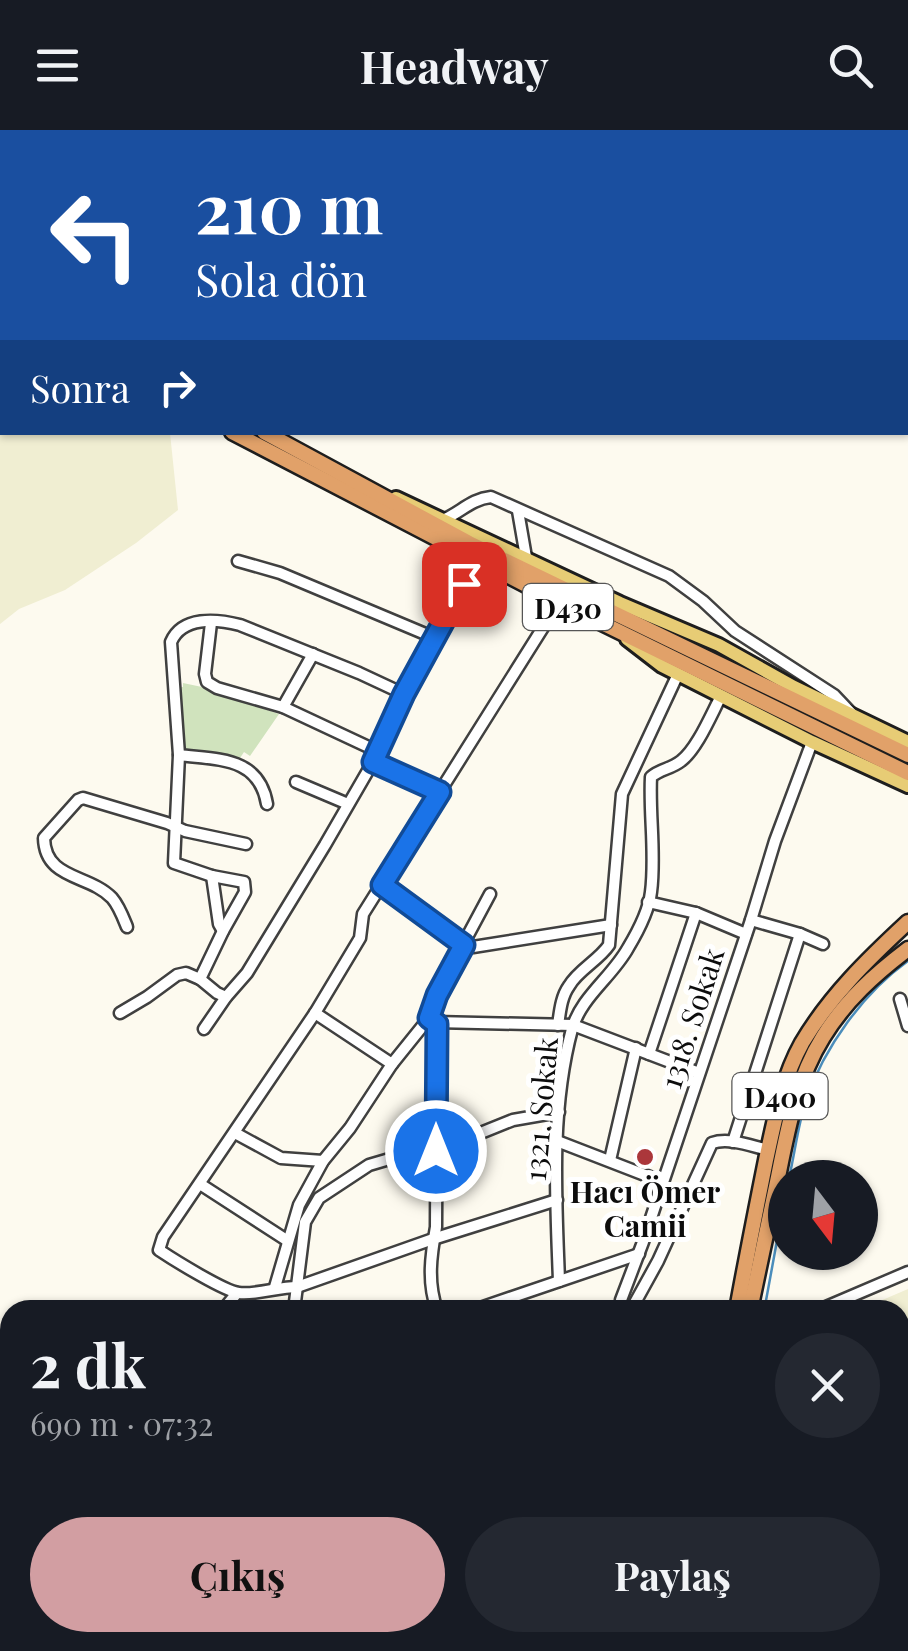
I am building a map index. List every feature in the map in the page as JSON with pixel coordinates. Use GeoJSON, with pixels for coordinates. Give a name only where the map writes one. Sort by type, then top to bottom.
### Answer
{"type":"FeatureCollection","features":[{"type":"Feature","properties":{"kind":"highway","name":"D430"},"geometry":{"type":"LineString","coordinates":[[238,435],[559,602],[908,774]]}},
{"type":"Feature","properties":{"kind":"highway","name":"D430"},"geometry":{"type":"LineString","coordinates":[[269,435],[469,543],[908,755]]}},
{"type":"Feature","properties":{"kind":"highway","name":"D400"},"geometry":{"type":"LineString","coordinates":[[739,1300],[782,1089],[802,1044],[832,999],[908,922]]}},
{"type":"Feature","properties":{"kind":"highway","name":"D400"},"geometry":{"type":"LineString","coordinates":[[752,1300],[800,1085],[839,1013],[880,970],[908,949]]}},
{"type":"Feature","properties":{"kind":"main road"},"geometry":{"type":"LineString","coordinates":[[346,477],[719,646],[908,742]]}},
{"type":"Feature","properties":{"kind":"main road"},"geometry":{"type":"LineString","coordinates":[[614,629],[662,666],[908,786]]}},
{"type":"Feature","properties":{"kind":"street"},"geometry":{"type":"LineString","coordinates":[[445,519],[477,498],[491,497],[669,576],[703,601],[734,632],[834,696],[855,717]]}},
{"type":"Feature","properties":{"kind":"street"},"geometry":{"type":"LineString","coordinates":[[518,510],[526,558]]}},
{"type":"Feature","properties":{"kind":"street"},"geometry":{"type":"LineString","coordinates":[[204,1028],[247,973],[348,804],[477,560]]}},
{"type":"Feature","properties":{"kind":"street"},"geometry":{"type":"LineString","coordinates":[[238,561],[280,574],[435,638]]}},
{"type":"Feature","properties":{"kind":"street"},"geometry":{"type":"LineString","coordinates":[[557,1200],[297,1286],[263,1292],[237,1293],[160,1250],[163,1237],[315,1012],[360,938],[363,914],[559,602]]}},
{"type":"Feature","properties":{"kind":"street"},"geometry":{"type":"LineString","coordinates":[[200,979],[245,892],[244,882],[174,863],[179,755],[170,642],[175,632],[197,622],[240,624],[404,694]]}},
{"type":"Feature","properties":{"kind":"street"},"geometry":{"type":"LineString","coordinates":[[211,623],[204,674],[208,682],[332,728],[440,792]]}},
{"type":"Feature","properties":{"kind":"street"},"geometry":{"type":"LineString","coordinates":[[283,708],[313,654]]}},
{"type":"Feature","properties":{"kind":"street"},"geometry":{"type":"LineString","coordinates":[[558,1025],[570,984],[609,945],[622,794],[678,674]]}},
{"type":"Feature","properties":{"kind":"street","name":"1321. Sokak"},"geometry":{"type":"LineString","coordinates":[[559,1281],[556,1142],[573,1026],[596,986],[630,946],[651,896],[651,777],[689,754],[722,696]]}},
{"type":"Feature","properties":{"kind":"street","name":"1318. Sokak"},"geometry":{"type":"LineString","coordinates":[[621,1300],[812,742]]}},
{"type":"Feature","properties":{"kind":"street"},"geometry":{"type":"LineString","coordinates":[[179,755],[230,761],[248,769],[261,781],[267,804]]}},
{"type":"Feature","properties":{"kind":"street"},"geometry":{"type":"LineString","coordinates":[[296,782],[348,804]]}},
{"type":"Feature","properties":{"kind":"street"},"geometry":{"type":"LineString","coordinates":[[127,927],[115,901],[50,862],[45,851],[44,838],[78,800],[83,798],[185,831],[246,844]]}},
{"type":"Feature","properties":{"kind":"street"},"geometry":{"type":"LineString","coordinates":[[212,876],[222,930]]}},
{"type":"Feature","properties":{"kind":"street"},"geometry":{"type":"LineString","coordinates":[[382,885],[464,945],[473,947],[611,925]]}},
{"type":"Feature","properties":{"kind":"street"},"geometry":{"type":"LineString","coordinates":[[435,1300],[430,1284],[436,1227],[437,1148],[433,1021],[437,995],[490,894]]}},
{"type":"Feature","properties":{"kind":"street"},"geometry":{"type":"LineString","coordinates":[[648,902],[696,913],[746,934]]}},
{"type":"Feature","properties":{"kind":"street"},"geometry":{"type":"LineString","coordinates":[[649,1054],[696,913]]}},
{"type":"Feature","properties":{"kind":"street"},"geometry":{"type":"LineString","coordinates":[[751,920],[823,944]]}},
{"type":"Feature","properties":{"kind":"street"},"geometry":{"type":"LineString","coordinates":[[734,1142],[800,934]]}},
{"type":"Feature","properties":{"kind":"street"},"geometry":{"type":"LineString","coordinates":[[120,1013],[186,973],[226,997]]}},
{"type":"Feature","properties":{"kind":"street"},"geometry":{"type":"LineString","coordinates":[[900,998],[908,1026]]}},
{"type":"Feature","properties":{"kind":"street"},"geometry":{"type":"LineString","coordinates":[[315,1012],[392,1064]]}},
{"type":"Feature","properties":{"kind":"street"},"geometry":{"type":"LineString","coordinates":[[275,1287],[298,1204],[323,1161],[392,1064],[433,1021],[573,1026],[699,1073]]}},
{"type":"Feature","properties":{"kind":"street"},"geometry":{"type":"LineString","coordinates":[[610,1160],[636,1048]]}},
{"type":"Feature","properties":{"kind":"street"},"geometry":{"type":"LineString","coordinates":[[295,1300],[305,1222],[319,1198],[368,1165],[437,1148],[513,1120],[560,1112]]}},
{"type":"Feature","properties":{"kind":"street"},"geometry":{"type":"LineString","coordinates":[[235,1133],[281,1158],[323,1161]]}},
{"type":"Feature","properties":{"kind":"street"},"geometry":{"type":"LineString","coordinates":[[556,1142],[663,1182]]}},
{"type":"Feature","properties":{"kind":"street"},"geometry":{"type":"LineString","coordinates":[[636,1300],[712,1143],[734,1142],[768,1150]]}},
{"type":"Feature","properties":{"kind":"street"},"geometry":{"type":"LineString","coordinates":[[200,1184],[288,1242]]}},
{"type":"Feature","properties":{"kind":"street"},"geometry":{"type":"LineString","coordinates":[[503,1300],[638,1254]]}},
{"type":"Feature","properties":{"kind":"street"},"geometry":{"type":"LineString","coordinates":[[842,1300],[908,1272]]}},
{"type":"Feature","properties":{"kind":"street"},"geometry":{"type":"LineString","coordinates":[[231,1300],[237,1293]]}},
{"type":"Feature","properties":{"kind":"shaded area"},"geometry":{"type":"Polygon","coordinates":[[[0,435],[170,435],[178,510],[65,590],[19,609],[0,624],[0,435]]]}},
{"type":"Feature","properties":{"kind":"shaded area"},"geometry":{"type":"Polygon","coordinates":[[[908,1289],[908,1300],[882,1300],[908,1289]]]}},
{"type":"Feature","properties":{"kind":"green space"},"geometry":{"type":"Polygon","coordinates":[[[183,683],[279,714],[250,756],[244,752],[240,758],[183,749],[176,687],[183,687],[183,683]]]}},
{"type":"Feature","properties":{"kind":"waterway"},"geometry":{"type":"LineString","coordinates":[[793,1160],[803,1109],[834,1042],[861,1005],[908,961]]}},
{"type":"Feature","properties":{"kind":"waterway"},"geometry":{"type":"LineString","coordinates":[[766,1300],[772,1270]]}},
{"type":"Feature","properties":{"kind":"place","name":"Hacı Ömer Camii"},"geometry":{"type":"Point","coordinates":[645,1157]}},
{"type":"Feature","properties":{"kind":"route"},"geometry":{"type":"LineString","coordinates":[[436,1151],[437,1024],[429,1018],[464,945],[382,885],[440,792],[373,762],[404,694],[464,584]]}}]}
